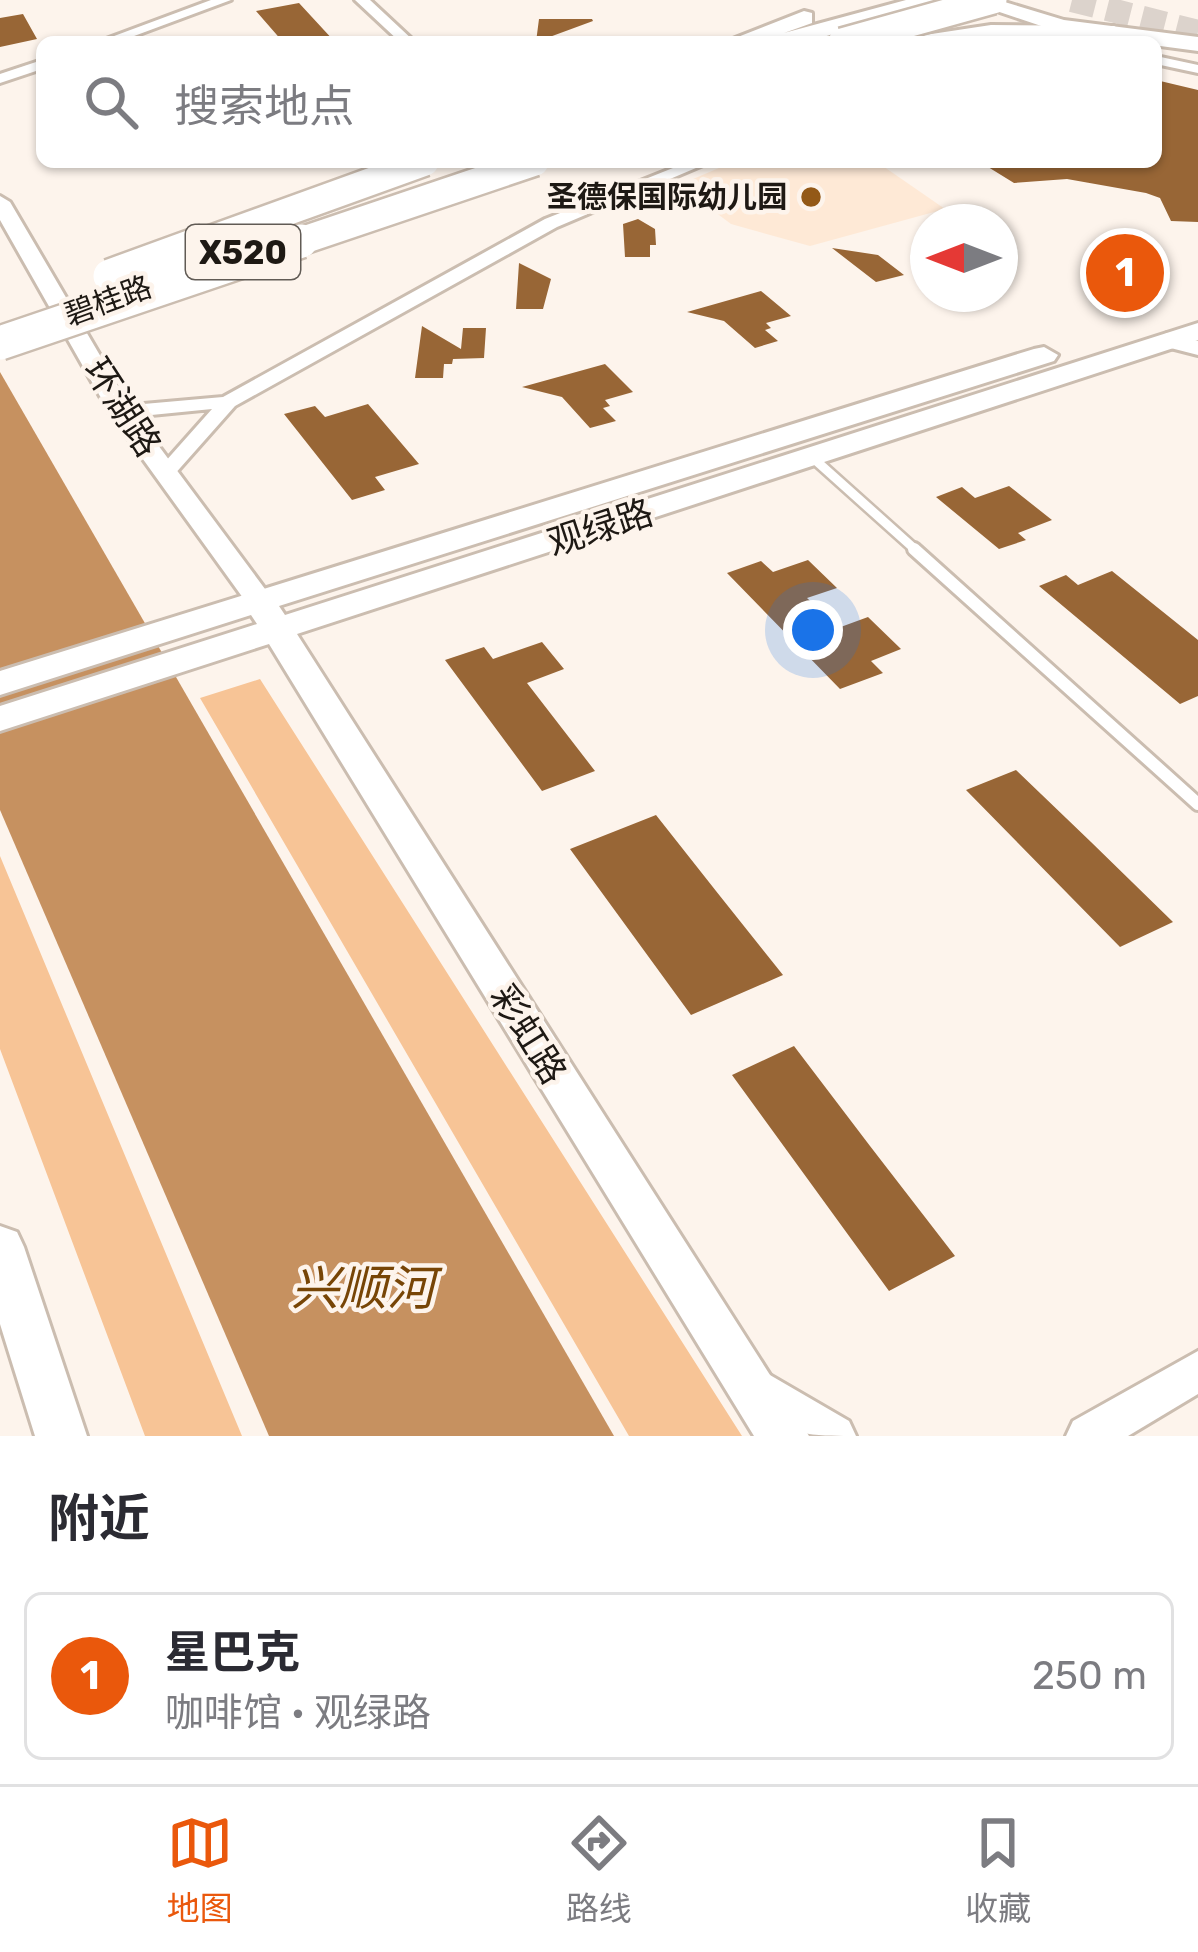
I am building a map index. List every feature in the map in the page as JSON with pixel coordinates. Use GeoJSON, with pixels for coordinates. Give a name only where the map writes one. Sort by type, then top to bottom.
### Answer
{"type":"FeatureCollection","features":[{"type":"Feature","properties":{"kind":"highway"},"geometry":{"type":"LineString","coordinates":[[802,36],[932,0]]}},
{"type":"Feature","properties":{"kind":"highway"},"geometry":{"type":"LineString","coordinates":[[864,36],[993,0]]}},
{"type":"Feature","properties":{"kind":"highway"},"geometry":{"type":"LineString","coordinates":[[942,36],[1069,0]]}},
{"type":"Feature","properties":{"kind":"highway"},"geometry":{"type":"LineString","coordinates":[[754,36],[849,3]]}},
{"type":"Feature","properties":{"kind":"highway"},"geometry":{"type":"LineString","coordinates":[[963,36],[1114,33]]}},
{"type":"Feature","properties":{"kind":"highway","name":"碧桂路"},"geometry":{"type":"LineString","coordinates":[[0,315],[408,168]]}},
{"type":"Feature","properties":{"kind":"highway","name":"碧桂路"},"geometry":{"type":"LineString","coordinates":[[0,342],[469,168]]}},
{"type":"Feature","properties":{"kind":"highway"},"geometry":{"type":"LineString","coordinates":[[0,342],[518,168]]}},
{"type":"Feature","properties":{"kind":"main road"},"geometry":{"type":"LineString","coordinates":[[975,0],[1017,14],[1137,36]]}},
{"type":"Feature","properties":{"kind":"main road"},"geometry":{"type":"LineString","coordinates":[[1162,39],[1198,44]]}},
{"type":"Feature","properties":{"kind":"main road","name":"观绿路"},"geometry":{"type":"LineString","coordinates":[[0,719],[212,635],[1198,307]]}},
{"type":"Feature","properties":{"kind":"main road","name":"观绿路"},"geometry":{"type":"LineString","coordinates":[[269,617],[813,458],[1188,340]]}},
{"type":"Feature","properties":{"kind":"main road","name":"彩虹路"},"geometry":{"type":"LineString","coordinates":[[269,617],[782,1436]]}},
{"type":"Feature","properties":{"kind":"main road","name":"观绿路"},"geometry":{"type":"LineString","coordinates":[[0,683],[212,635]]}},
{"type":"Feature","properties":{"kind":"main road"},"geometry":{"type":"LineString","coordinates":[[0,1247],[61,1436]]}},
{"type":"Feature","properties":{"kind":"street"},"geometry":{"type":"LineString","coordinates":[[122,36],[224,0]]}},
{"type":"Feature","properties":{"kind":"street"},"geometry":{"type":"LineString","coordinates":[[362,0],[402,36]]}},
{"type":"Feature","properties":{"kind":"street"},"geometry":{"type":"LineString","coordinates":[[1162,61],[1198,70]]}},
{"type":"Feature","properties":{"kind":"street"},"geometry":{"type":"LineString","coordinates":[[0,79],[36,66]]}},
{"type":"Feature","properties":{"kind":"street"},"geometry":{"type":"LineString","coordinates":[[166,472],[228,402],[550,223],[687,168]]}},
{"type":"Feature","properties":{"kind":"street","name":"环湖路"},"geometry":{"type":"LineString","coordinates":[[0,202],[122,412],[269,617]]}},
{"type":"Feature","properties":{"kind":"street"},"geometry":{"type":"LineString","coordinates":[[122,412],[228,402]]}},
{"type":"Feature","properties":{"kind":"street"},"geometry":{"type":"LineString","coordinates":[[738,1367],[771,1398],[833,1436]]}},
{"type":"Feature","properties":{"kind":"street"},"geometry":{"type":"LineString","coordinates":[[1088,1436],[1198,1371]]}},
{"type":"Feature","properties":{"kind":"lane"},"geometry":{"type":"LineString","coordinates":[[813,458],[1198,803]]}},
{"type":"Feature","properties":{"kind":"shaded area","name":"圣德保国际幼儿园"},"geometry":{"type":"Polygon","coordinates":[[[719,168],[886,168],[938,204],[910,204],[910,219],[810,246],[731,224],[679,185],[719,168]]]}},
{"type":"Feature","properties":{"kind":"shaded area"},"geometry":{"type":"Polygon","coordinates":[[[260,679],[742,1436],[629,1436],[200,698],[260,679]]]}},
{"type":"Feature","properties":{"kind":"shaded area"},"geometry":{"type":"Polygon","coordinates":[[[0,856],[242,1436],[145,1436],[0,1049],[0,856]]]}},
{"type":"Feature","properties":{"kind":"water","name":"兴顺河"},"geometry":{"type":"Polygon","coordinates":[[[0,372],[614,1436],[269,1436],[0,810],[0,372]]]}},
{"type":"Feature","properties":{"kind":"building"},"geometry":{"type":"Polygon","coordinates":[[[299,3],[329,36],[278,36],[256,11],[299,3]]]}},
{"type":"Feature","properties":{"kind":"building"},"geometry":{"type":"Polygon","coordinates":[[[23,14],[36,39],[0,47],[0,18],[23,14]]]}},
{"type":"Feature","properties":{"kind":"building"},"geometry":{"type":"Polygon","coordinates":[[[539,19],[593,21],[552,36],[537,36],[539,19]]]}},
{"type":"Feature","properties":{"kind":"building"},"geometry":{"type":"Polygon","coordinates":[[[1162,81],[1198,90],[1198,222],[1171,221],[1160,198],[1146,193],[1067,179],[1014,183],[990,168],[1162,168],[1162,81]]]}},
{"type":"Feature","properties":{"kind":"building"},"geometry":{"type":"Polygon","coordinates":[[[638,219],[655,229],[656,245],[650,245],[650,257],[625,257],[623,224],[638,219]]]}},
{"type":"Feature","properties":{"kind":"building"},"geometry":{"type":"Polygon","coordinates":[[[832,248],[878,255],[904,275],[876,282],[832,248]]]}},
{"type":"Feature","properties":{"kind":"building"},"geometry":{"type":"Polygon","coordinates":[[[519,263],[551,279],[543,309],[516,309],[519,263]]]}},
{"type":"Feature","properties":{"kind":"building"},"geometry":{"type":"Polygon","coordinates":[[[761,291],[791,316],[766,323],[771,328],[765,330],[778,341],[755,348],[724,321],[687,312],[761,291]]]}},
{"type":"Feature","properties":{"kind":"building"},"geometry":{"type":"Polygon","coordinates":[[[422,326],[461,349],[463,328],[486,328],[484,358],[453,359],[452,364],[444,364],[443,378],[415,378],[422,326]]]}},
{"type":"Feature","properties":{"kind":"building"},"geometry":{"type":"Polygon","coordinates":[[[605,364],[633,392],[605,400],[610,406],[603,408],[616,421],[590,428],[562,397],[522,387],[605,364]]]}},
{"type":"Feature","properties":{"kind":"building"},"geometry":{"type":"Polygon","coordinates":[[[368,404],[419,464],[375,477],[385,490],[352,500],[284,414],[315,406],[325,417],[368,404]]]}},
{"type":"Feature","properties":{"kind":"building"},"geometry":{"type":"Polygon","coordinates":[[[1009,486],[1052,520],[1018,533],[1026,540],[999,549],[936,497],[962,487],[975,498],[1009,486]]]}},
{"type":"Feature","properties":{"kind":"building"},"geometry":{"type":"Polygon","coordinates":[[[808,560],[837,588],[807,598],[838,628],[868,617],[901,649],[871,661],[883,673],[840,689],[727,573],[761,561],[773,572],[808,560]]]}},
{"type":"Feature","properties":{"kind":"building"},"geometry":{"type":"Polygon","coordinates":[[[1112,571],[1198,640],[1198,696],[1180,704],[1039,586],[1066,575],[1078,585],[1112,571]]]}},
{"type":"Feature","properties":{"kind":"building"},"geometry":{"type":"Polygon","coordinates":[[[542,642],[564,669],[527,683],[595,771],[542,791],[445,660],[484,647],[493,659],[542,642]]]}},
{"type":"Feature","properties":{"kind":"building"},"geometry":{"type":"Polygon","coordinates":[[[1016,770],[1173,922],[1120,947],[966,790],[1016,770]]]}},
{"type":"Feature","properties":{"kind":"building"},"geometry":{"type":"Polygon","coordinates":[[[656,815],[783,975],[691,1015],[570,849],[656,815]]]}},
{"type":"Feature","properties":{"kind":"building"},"geometry":{"type":"Polygon","coordinates":[[[794,1046],[955,1256],[889,1291],[732,1075],[794,1046]]]}},
{"type":"Feature","properties":{"kind":"tunnel"},"geometry":{"type":"LineString","coordinates":[[1072,0],[1198,32]]}},
{"type":"Feature","properties":{"kind":"place","name":"圣德保国际幼儿园"},"geometry":{"type":"Point","coordinates":[811,197]}},
{"type":"Feature","properties":{"kind":"place","name":"星巴克"},"geometry":{"type":"Point","coordinates":[1125,273]}}]}
